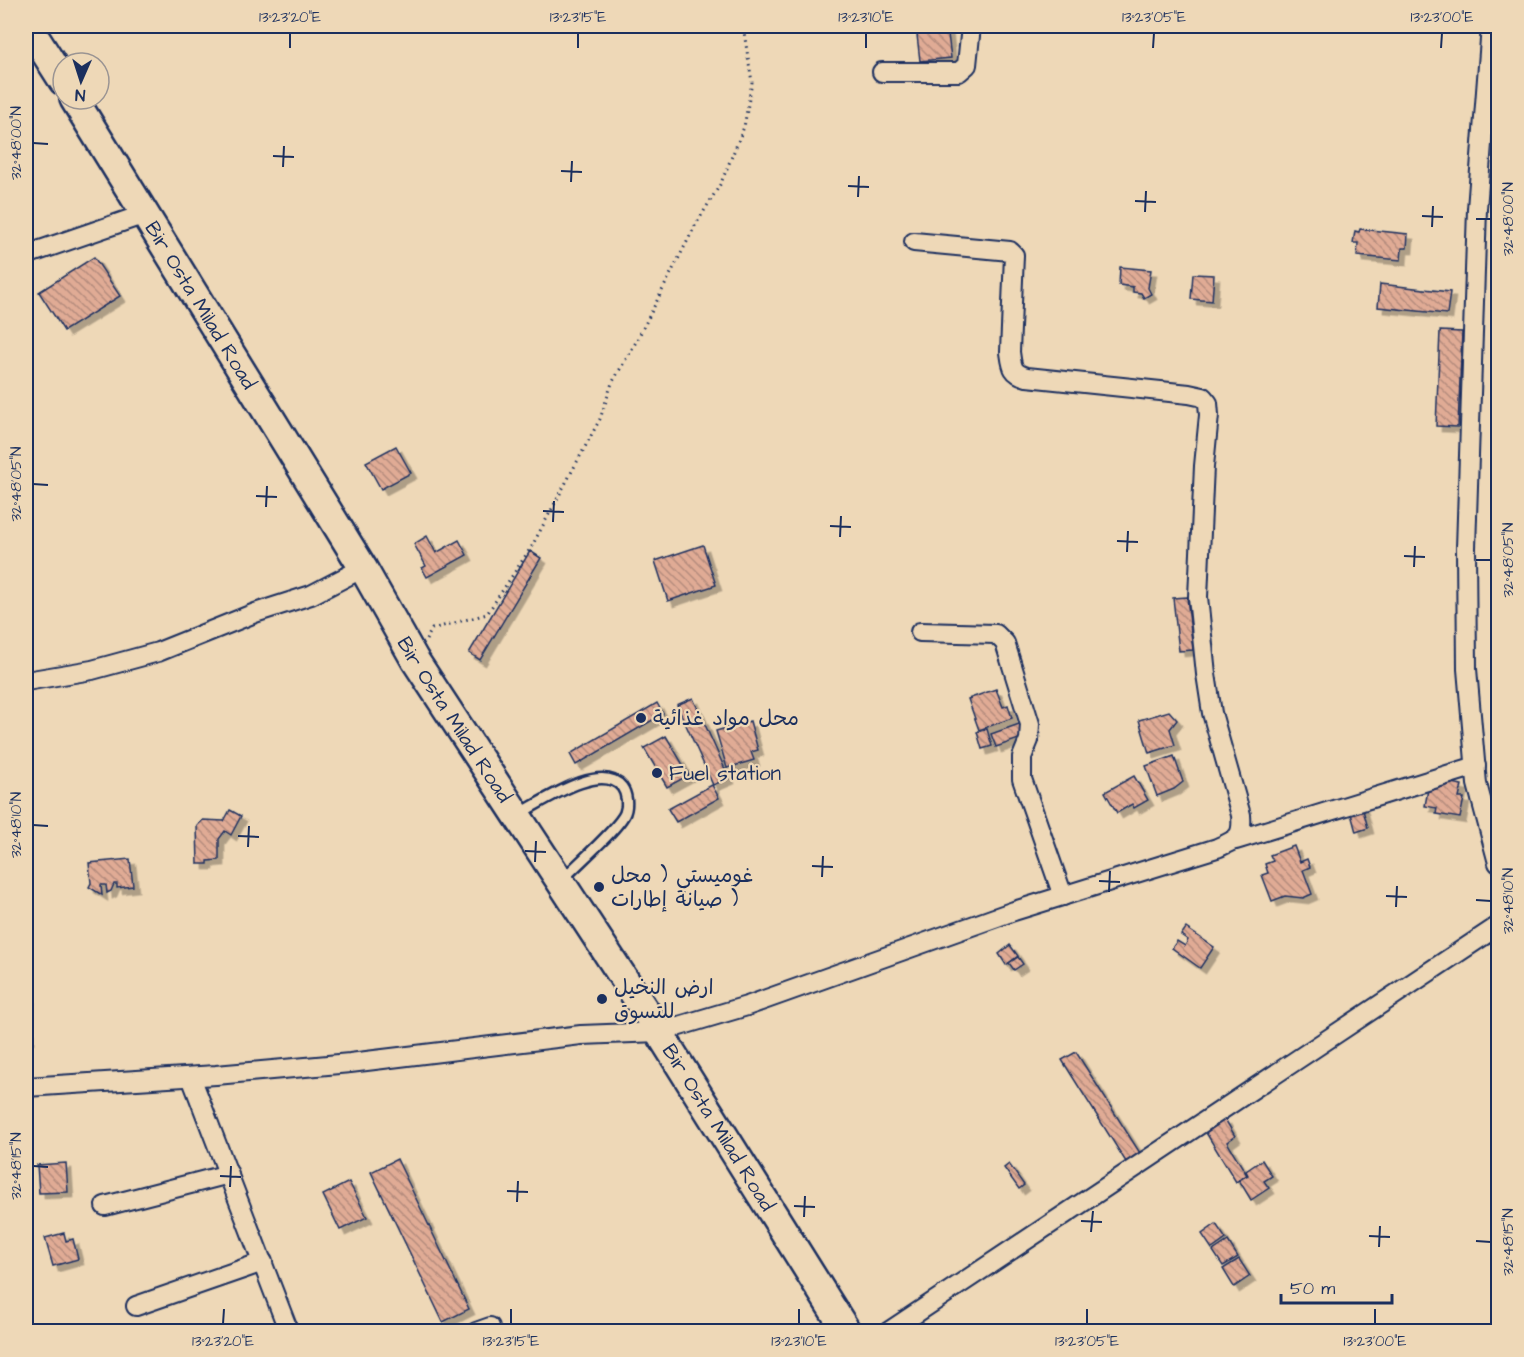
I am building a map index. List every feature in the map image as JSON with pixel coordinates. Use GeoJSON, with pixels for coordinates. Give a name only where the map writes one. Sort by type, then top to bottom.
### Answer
{"type":"FeatureCollection","features":[{"type":"Feature","properties":{"kind":"main road"},"geometry":{"type":"LineString","coordinates":[[28,26],[51,62]]}},
{"type":"Feature","properties":{"kind":"main road","name":"Bir Osta Milad Road"},"geometry":{"type":"LineString","coordinates":[[81,111],[363,568],[415,660],[659,1032],[848,1332]]}},
{"type":"Feature","properties":{"kind":"street"},"geometry":{"type":"LineString","coordinates":[[882,72],[959,72],[967,65],[971,26]]}},
{"type":"Feature","properties":{"kind":"street"},"geometry":{"type":"LineString","coordinates":[[1491,26],[1477,209],[1466,548],[1467,669],[1477,783],[1498,863]]}},
{"type":"Feature","properties":{"kind":"street"},"geometry":{"type":"LineString","coordinates":[[26,255],[145,214]]}},
{"type":"Feature","properties":{"kind":"street"},"geometry":{"type":"LineString","coordinates":[[914,242],[1010,251],[1014,255],[1010,352],[1011,365],[1018,375],[1189,394],[1203,397],[1208,403],[1198,597],[1212,713],[1241,815],[1242,829],[1236,840]]}},
{"type":"Feature","properties":{"kind":"street"},"geometry":{"type":"LineString","coordinates":[[26,681],[92,670],[158,652],[255,613],[311,595],[363,568]]}},
{"type":"Feature","properties":{"kind":"street"},"geometry":{"type":"LineString","coordinates":[[920,632],[996,634],[1005,643],[1030,723],[1029,740],[1022,757],[1022,778],[1064,896]]}},
{"type":"Feature","properties":{"kind":"street"},"geometry":{"type":"LineString","coordinates":[[26,1087],[350,1064],[581,1035],[659,1032],[747,1006],[1014,911],[1476,766]]}},
{"type":"Feature","properties":{"kind":"street"},"geometry":{"type":"LineString","coordinates":[[888,1332],[1498,927]]}},
{"type":"Feature","properties":{"kind":"street"},"geometry":{"type":"LineString","coordinates":[[191,1077],[289,1332]]}},
{"type":"Feature","properties":{"kind":"street"},"geometry":{"type":"LineString","coordinates":[[105,1206],[229,1174]]}},
{"type":"Feature","properties":{"kind":"street"},"geometry":{"type":"LineString","coordinates":[[136,1306],[263,1262]]}},
{"type":"Feature","properties":{"kind":"lane"},"geometry":{"type":"LineString","coordinates":[[517,815],[586,780],[603,777],[613,779],[623,788],[627,802],[625,814],[617,825],[560,882]]}},
{"type":"Feature","properties":{"kind":"path"},"geometry":{"type":"LineString","coordinates":[[415,660],[432,629],[487,614],[525,552],[532,546],[600,419],[612,383],[636,342],[695,226],[721,183],[744,127],[752,82],[743,26]]}},
{"type":"Feature","properties":{"kind":"building"},"geometry":{"type":"Polygon","coordinates":[[[916,26],[947,26],[951,58],[920,61],[916,26]]]}},
{"type":"Feature","properties":{"kind":"building"},"geometry":{"type":"Polygon","coordinates":[[[1360,229],[1408,234],[1407,248],[1402,248],[1401,260],[1357,256],[1358,243],[1353,243],[1355,231],[1359,232],[1360,229]]]}},
{"type":"Feature","properties":{"kind":"building"},"geometry":{"type":"Polygon","coordinates":[[[94,257],[120,296],[64,331],[39,292],[94,257]]]}},
{"type":"Feature","properties":{"kind":"building"},"geometry":{"type":"Polygon","coordinates":[[[1120,267],[1151,270],[1148,288],[1151,294],[1144,298],[1141,293],[1133,292],[1133,287],[1119,285],[1120,267]]]}},
{"type":"Feature","properties":{"kind":"building"},"geometry":{"type":"Polygon","coordinates":[[[1193,274],[1214,275],[1212,301],[1191,299],[1193,274]]]}},
{"type":"Feature","properties":{"kind":"building"},"geometry":{"type":"Polygon","coordinates":[[[1380,284],[1450,292],[1447,314],[1378,307],[1380,284]]]}},
{"type":"Feature","properties":{"kind":"building"},"geometry":{"type":"Polygon","coordinates":[[[1440,331],[1462,332],[1458,427],[1436,426],[1440,331]]]}},
{"type":"Feature","properties":{"kind":"building"},"geometry":{"type":"Polygon","coordinates":[[[396,446],[411,473],[381,489],[366,462],[396,446]]]}},
{"type":"Feature","properties":{"kind":"building"},"geometry":{"type":"Polygon","coordinates":[[[427,536],[436,553],[459,540],[467,555],[427,577],[422,568],[426,566],[414,544],[427,536]]]}},
{"type":"Feature","properties":{"kind":"building"},"geometry":{"type":"Polygon","coordinates":[[[703,545],[716,585],[668,601],[655,561],[703,545]]]}},
{"type":"Feature","properties":{"kind":"building"},"geometry":{"type":"Polygon","coordinates":[[[530,551],[541,558],[480,660],[469,653],[530,551]]]}},
{"type":"Feature","properties":{"kind":"building"},"geometry":{"type":"Polygon","coordinates":[[[1187,597],[1193,650],[1179,651],[1173,598],[1187,597]]]}},
{"type":"Feature","properties":{"kind":"building"},"geometry":{"type":"Polygon","coordinates":[[[996,689],[1003,707],[1008,705],[1012,718],[979,730],[968,699],[996,689]]]}},
{"type":"Feature","properties":{"kind":"building"},"geometry":{"type":"Polygon","coordinates":[[[693,698],[729,778],[713,785],[677,705],[693,698]]]}},
{"type":"Feature","properties":{"kind":"building"},"geometry":{"type":"Polygon","coordinates":[[[657,703],[663,714],[576,765],[570,754],[657,703]]]}},
{"type":"Feature","properties":{"kind":"building"},"geometry":{"type":"Polygon","coordinates":[[[1169,711],[1177,720],[1170,729],[1175,745],[1149,753],[1139,720],[1169,711]]]}},
{"type":"Feature","properties":{"kind":"building"},"geometry":{"type":"Polygon","coordinates":[[[750,721],[758,750],[751,752],[754,760],[727,768],[716,731],[750,721]]]}},
{"type":"Feature","properties":{"kind":"building"},"geometry":{"type":"Polygon","coordinates":[[[1022,723],[1027,736],[996,747],[991,734],[1022,723]]]}},
{"type":"Feature","properties":{"kind":"building"},"geometry":{"type":"Polygon","coordinates":[[[987,729],[992,746],[982,749],[977,732],[987,729]]]}},
{"type":"Feature","properties":{"kind":"building"},"geometry":{"type":"Polygon","coordinates":[[[666,736],[689,775],[667,787],[644,748],[666,736]]]}},
{"type":"Feature","properties":{"kind":"building"},"geometry":{"type":"Polygon","coordinates":[[[1174,756],[1183,782],[1174,789],[1157,796],[1146,766],[1174,756]]]}},
{"type":"Feature","properties":{"kind":"building"},"geometry":{"type":"Polygon","coordinates":[[[1134,776],[1148,800],[1134,808],[1132,804],[1117,813],[1105,792],[1134,776]]]}},
{"type":"Feature","properties":{"kind":"building"},"geometry":{"type":"Polygon","coordinates":[[[1433,779],[1462,785],[1459,798],[1464,798],[1460,818],[1436,814],[1437,808],[1425,806],[1428,789],[1431,789],[1433,779]]]}},
{"type":"Feature","properties":{"kind":"building"},"geometry":{"type":"Polygon","coordinates":[[[712,785],[719,798],[676,822],[668,809],[712,785]]]}},
{"type":"Feature","properties":{"kind":"building"},"geometry":{"type":"Polygon","coordinates":[[[1362,806],[1368,828],[1356,832],[1350,810],[1362,806]]]}},
{"type":"Feature","properties":{"kind":"building"},"geometry":{"type":"Polygon","coordinates":[[[230,810],[241,816],[231,835],[225,831],[219,839],[219,860],[208,861],[208,864],[198,864],[197,826],[203,820],[224,821],[230,810]]]}},
{"type":"Feature","properties":{"kind":"building"},"geometry":{"type":"Polygon","coordinates":[[[1294,846],[1300,862],[1307,859],[1310,867],[1303,870],[1312,894],[1303,898],[1285,896],[1272,901],[1262,875],[1268,873],[1265,864],[1273,861],[1270,855],[1294,846]]]}},
{"type":"Feature","properties":{"kind":"building"},"geometry":{"type":"Polygon","coordinates":[[[130,859],[133,886],[117,888],[117,884],[114,884],[111,891],[107,893],[106,885],[101,885],[102,895],[89,887],[91,883],[89,863],[130,859]]]}},
{"type":"Feature","properties":{"kind":"building"},"geometry":{"type":"Polygon","coordinates":[[[1186,928],[1214,947],[1200,968],[1172,948],[1177,941],[1185,946],[1188,940],[1181,935],[1186,928]]]}},
{"type":"Feature","properties":{"kind":"building"},"geometry":{"type":"Polygon","coordinates":[[[1010,945],[1018,956],[1006,965],[999,954],[1010,945]]]}},
{"type":"Feature","properties":{"kind":"building"},"geometry":{"type":"Polygon","coordinates":[[[1018,957],[1023,964],[1014,970],[1009,963],[1018,957]]]}},
{"type":"Feature","properties":{"kind":"building"},"geometry":{"type":"Polygon","coordinates":[[[26,996],[29,996],[28,1038],[26,1038],[26,996]]]}},
{"type":"Feature","properties":{"kind":"building"},"geometry":{"type":"Polygon","coordinates":[[[1076,1052],[1140,1153],[1126,1162],[1062,1060],[1076,1052]]]}},
{"type":"Feature","properties":{"kind":"building"},"geometry":{"type":"Polygon","coordinates":[[[1225,1119],[1235,1136],[1227,1142],[1247,1175],[1236,1182],[1205,1131],[1225,1119]]]}},
{"type":"Feature","properties":{"kind":"building"},"geometry":{"type":"Polygon","coordinates":[[[397,1159],[469,1309],[443,1322],[371,1172],[397,1159]]]}},
{"type":"Feature","properties":{"kind":"building"},"geometry":{"type":"Polygon","coordinates":[[[1262,1160],[1272,1176],[1264,1181],[1269,1188],[1251,1200],[1239,1180],[1248,1175],[1246,1171],[1262,1160]]]}},
{"type":"Feature","properties":{"kind":"building"},"geometry":{"type":"Polygon","coordinates":[[[66,1163],[68,1192],[39,1193],[37,1165],[66,1163]]]}},
{"type":"Feature","properties":{"kind":"building"},"geometry":{"type":"Polygon","coordinates":[[[1009,1164],[1024,1185],[1019,1189],[1004,1168],[1009,1164]]]}},
{"type":"Feature","properties":{"kind":"building"},"geometry":{"type":"Polygon","coordinates":[[[349,1182],[367,1217],[340,1230],[323,1195],[349,1182]]]}},
{"type":"Feature","properties":{"kind":"building"},"geometry":{"type":"Polygon","coordinates":[[[1216,1224],[1226,1239],[1212,1249],[1202,1234],[1216,1224]]]}},
{"type":"Feature","properties":{"kind":"building"},"geometry":{"type":"Polygon","coordinates":[[[64,1233],[66,1241],[73,1239],[78,1259],[53,1266],[45,1238],[64,1233]]]}},
{"type":"Feature","properties":{"kind":"building"},"geometry":{"type":"Polygon","coordinates":[[[1228,1241],[1238,1257],[1223,1266],[1213,1251],[1228,1241]]]}},
{"type":"Feature","properties":{"kind":"building"},"geometry":{"type":"Polygon","coordinates":[[[1239,1259],[1250,1276],[1234,1287],[1223,1269],[1239,1259]]]}},
{"type":"Feature","properties":{"kind":"place","name":"محل مواد غذائية"},"geometry":{"type":"Point","coordinates":[641,718]}},
{"type":"Feature","properties":{"kind":"place","name":"Fuel station"},"geometry":{"type":"Point","coordinates":[657,773]}},
{"type":"Feature","properties":{"kind":"place","name":"غوميستي ( محل صيانة إطارات )"},"geometry":{"type":"Point","coordinates":[599,887]}},
{"type":"Feature","properties":{"kind":"place","name":"ارض النخيل للتسوق"},"geometry":{"type":"Point","coordinates":[602,999]}}]}
